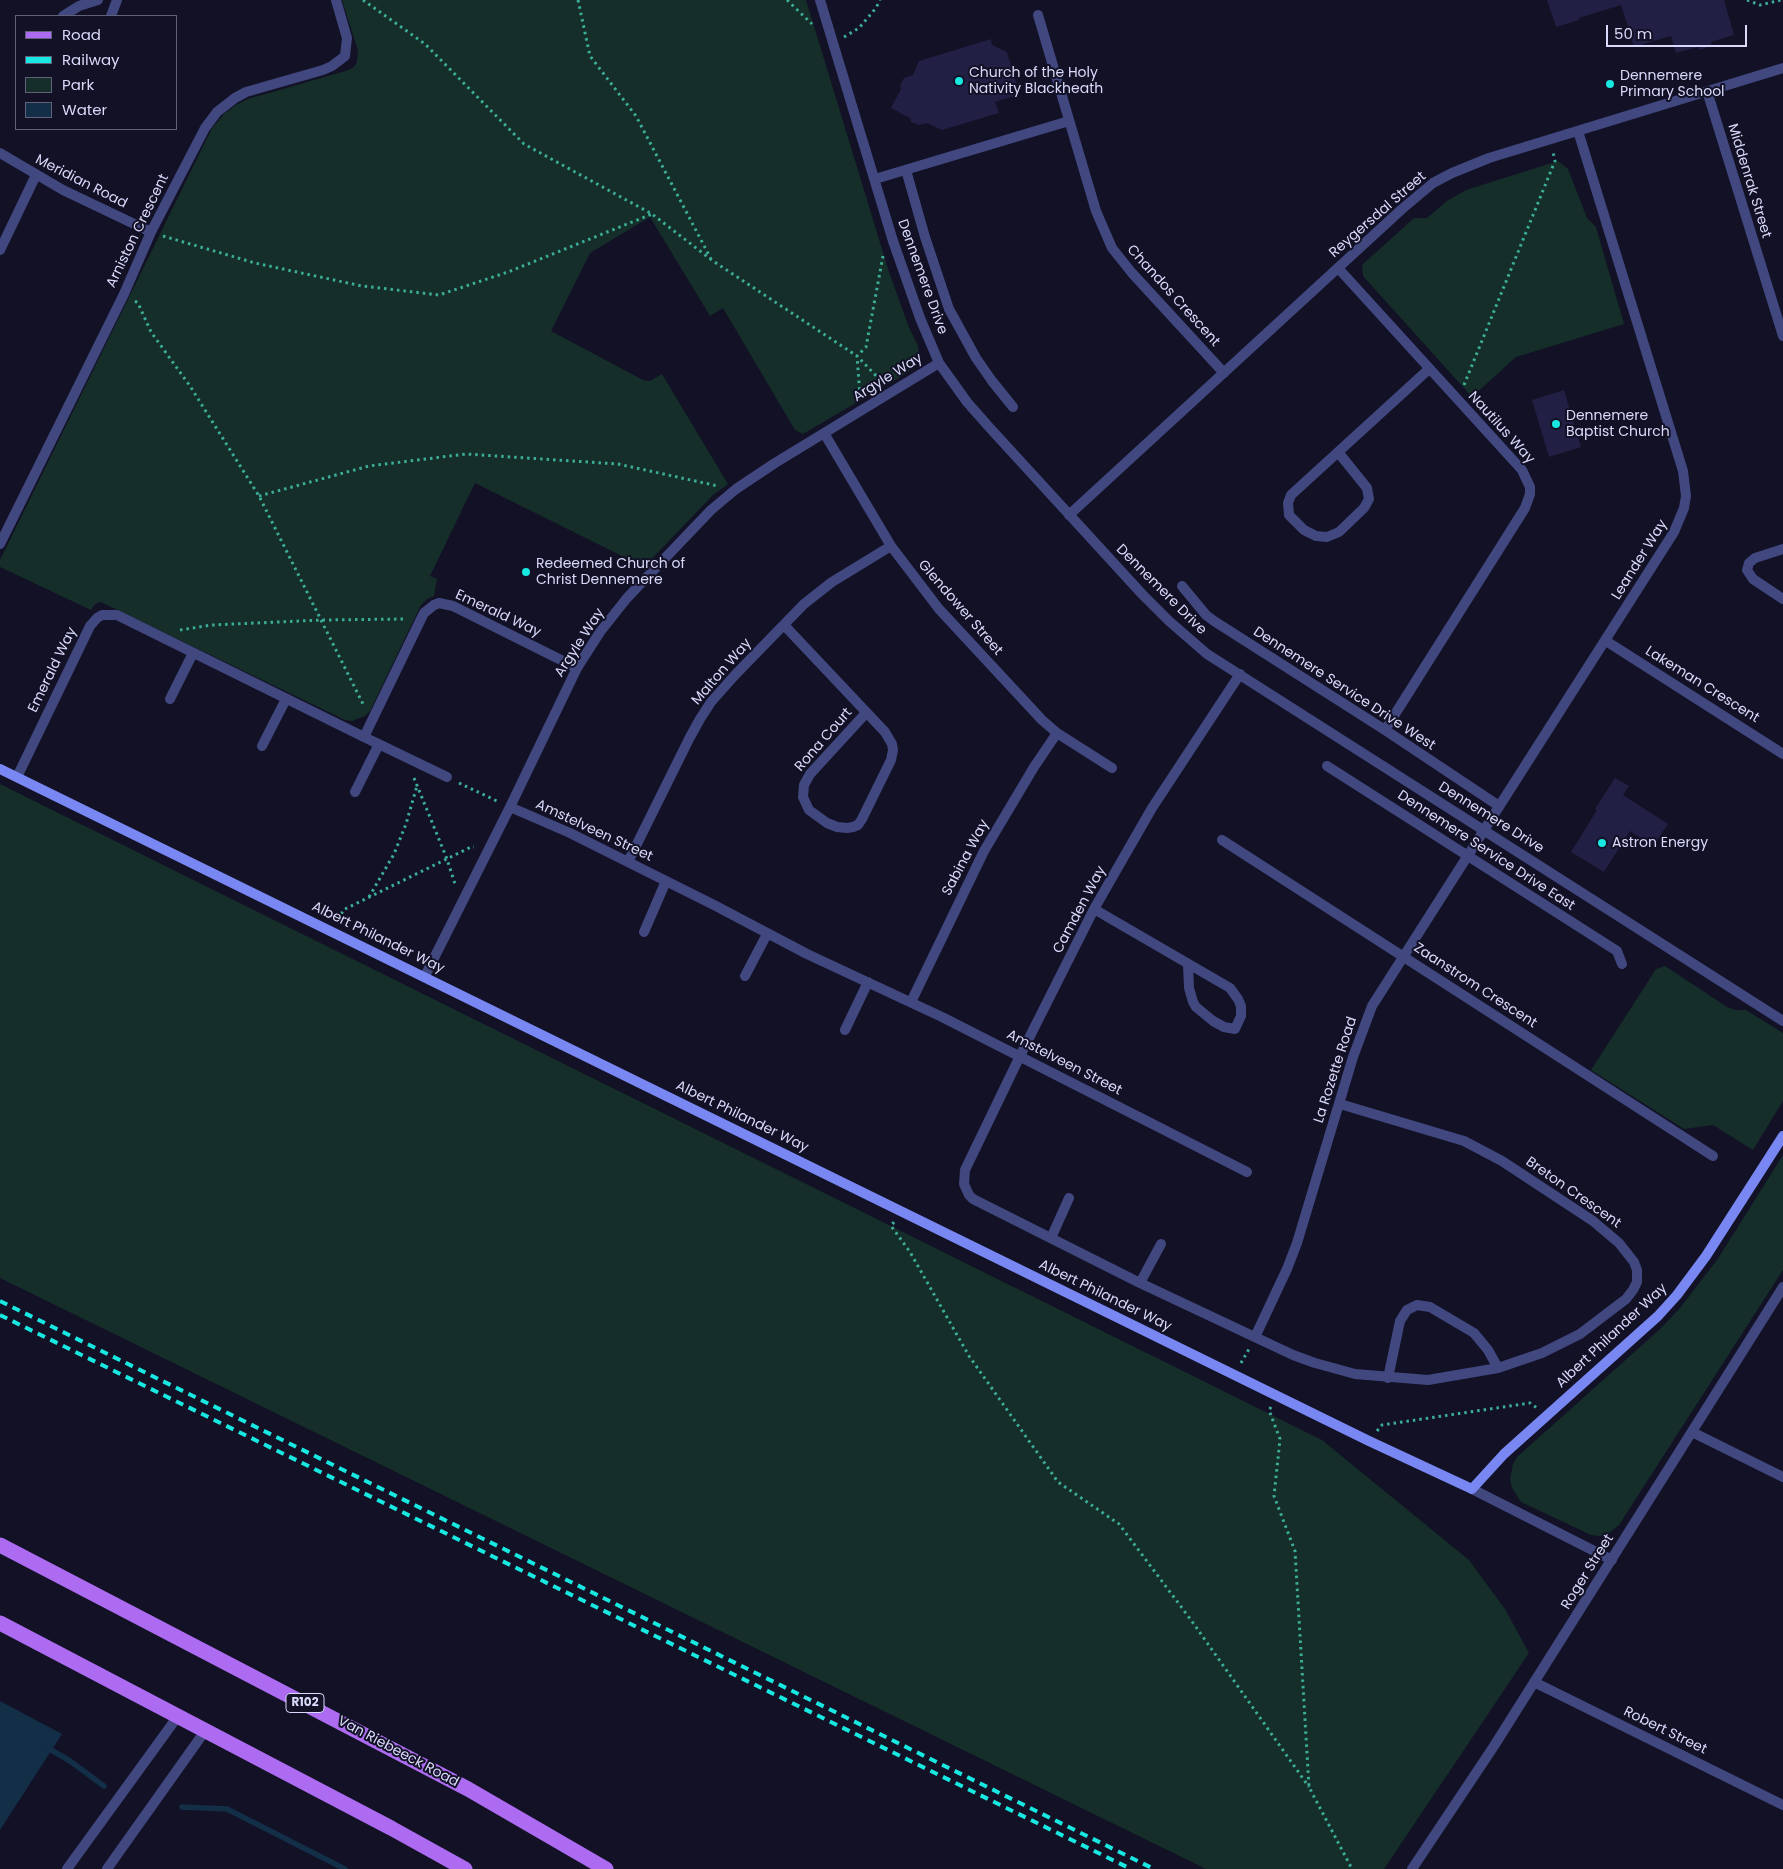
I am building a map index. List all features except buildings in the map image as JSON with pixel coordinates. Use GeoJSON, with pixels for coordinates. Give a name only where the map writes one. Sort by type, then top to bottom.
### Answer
{"type":"FeatureCollection","features":[{"type":"Feature","properties":{"kind":"main road","name":"Van Riebeeck Road"},"geometry":{"type":"LineString","coordinates":[[0,1545],[468,1789],[606,1869]]}},
{"type":"Feature","properties":{"kind":"main road"},"geometry":{"type":"LineString","coordinates":[[0,1623],[466,1869]]}},
{"type":"Feature","properties":{"kind":"street"},"geometry":{"type":"LineString","coordinates":[[65,15],[79,6],[98,0]]}},
{"type":"Feature","properties":{"kind":"street"},"geometry":{"type":"LineString","coordinates":[[111,15],[117,0]]}},
{"type":"Feature","properties":{"kind":"street","name":"Arniston Crescent"},"geometry":{"type":"LineString","coordinates":[[0,544],[124,294],[151,232],[205,128],[224,104],[246,92],[323,70],[345,56],[347,38],[336,0]]}},
{"type":"Feature","properties":{"kind":"street","name":"Dennemere Drive"},"geometry":{"type":"LineString","coordinates":[[820,0],[893,241],[920,318],[939,363],[988,427],[1069,515],[1169,621],[1207,654],[1783,1021]]}},
{"type":"Feature","properties":{"kind":"street","name":"Chandos Crescent"},"geometry":{"type":"LineString","coordinates":[[1038,15],[1096,211],[1112,248],[1132,274],[1224,373]]}},
{"type":"Feature","properties":{"kind":"street","name":"Reygersdal Street"},"geometry":{"type":"LineString","coordinates":[[1069,515],[1433,183],[1468,166],[1783,68]]}},
{"type":"Feature","properties":{"kind":"street","name":"Middenrak Street"},"geometry":{"type":"LineString","coordinates":[[1707,91],[1783,336]]}},
{"type":"Feature","properties":{"kind":"street"},"geometry":{"type":"LineString","coordinates":[[875,179],[1069,121]]}},
{"type":"Feature","properties":{"kind":"street","name":"Leander Way"},"geometry":{"type":"LineString","coordinates":[[1484,830],[1674,532],[1684,508],[1686,490],[1683,471],[1578,131]]}},
{"type":"Feature","properties":{"kind":"street","name":"Meridian Road"},"geometry":{"type":"LineString","coordinates":[[0,153],[63,190],[151,232]]}},
{"type":"Feature","properties":{"kind":"street"},"geometry":{"type":"LineString","coordinates":[[906,170],[949,309],[981,366],[1013,407]]}},
{"type":"Feature","properties":{"kind":"street"},"geometry":{"type":"LineString","coordinates":[[0,250],[36,175]]}},
{"type":"Feature","properties":{"kind":"street","name":"Nautilus Way"},"geometry":{"type":"LineString","coordinates":[[1338,268],[1522,470],[1530,487],[1530,494],[1525,508],[1385,730]]}},
{"type":"Feature","properties":{"kind":"street","name":"Argyle Way"},"geometry":{"type":"LineString","coordinates":[[425,976],[490,848],[577,668],[600,632],[627,598],[711,510],[736,489],[939,363]]}},
{"type":"Feature","properties":{"kind":"street"},"geometry":{"type":"LineString","coordinates":[[1338,452],[1367,488],[1368,499],[1364,508],[1339,532],[1321,538],[1298,525],[1289,515],[1288,503],[1294,492],[1429,369]]}},
{"type":"Feature","properties":{"kind":"street","name":"Glendower Street"},"geometry":{"type":"LineString","coordinates":[[824,433],[891,546],[939,609],[1026,704],[1057,734],[1112,768]]}},
{"type":"Feature","properties":{"kind":"street","name":"Malton Way"},"geometry":{"type":"LineString","coordinates":[[628,862],[700,718],[735,675],[804,604],[891,546]]}},
{"type":"Feature","properties":{"kind":"street"},"geometry":{"type":"LineString","coordinates":[[1783,549],[1754,558],[1749,563],[1747,570],[1753,579],[1783,599]]}},
{"type":"Feature","properties":{"kind":"street","name":"Dennemere Service Drive West"},"geometry":{"type":"LineString","coordinates":[[1182,586],[1206,615],[1214,621],[1385,730],[1499,806]]}},
{"type":"Feature","properties":{"kind":"street","name":"Emerald Way"},"geometry":{"type":"LineString","coordinates":[[364,737],[424,613],[434,605],[446,604],[577,668]]}},
{"type":"Feature","properties":{"kind":"street","name":"Emerald Way"},"geometry":{"type":"LineString","coordinates":[[17,777],[90,626],[97,618],[109,614],[163,638],[447,777]]}},
{"type":"Feature","properties":{"kind":"street","name":"Rona Court"},"geometry":{"type":"LineString","coordinates":[[784,625],[866,713],[890,739],[893,750],[892,760],[858,825],[847,828],[827,823],[809,810],[803,796],[804,785],[810,774],[866,713]]}},
{"type":"Feature","properties":{"kind":"street","name":"Lakeman Crescent"},"geometry":{"type":"LineString","coordinates":[[1606,641],[1783,754]]}},
{"type":"Feature","properties":{"kind":"street"},"geometry":{"type":"LineString","coordinates":[[170,699],[193,653]]}},
{"type":"Feature","properties":{"kind":"street","name":"Camden Way"},"geometry":{"type":"LineString","coordinates":[[965,1170],[1094,909],[1152,808],[1240,674]]}},
{"type":"Feature","properties":{"kind":"street"},"geometry":{"type":"LineString","coordinates":[[262,746],[286,698]]}},
{"type":"Feature","properties":{"kind":"street","name":"Sabina Way"},"geometry":{"type":"LineString","coordinates":[[911,1002],[984,851],[1034,767],[1057,734]]}},
{"type":"Feature","properties":{"kind":"street"},"geometry":{"type":"LineString","coordinates":[[355,792],[379,744]]}},
{"type":"Feature","properties":{"kind":"street","name":"Dennemere Service Drive East"},"geometry":{"type":"LineString","coordinates":[[1327,766],[1617,951],[1622,964]]}},
{"type":"Feature","properties":{"kind":"street","name":"Albert Philander Way"},"geometry":{"type":"LineString","coordinates":[[0,769],[425,976],[1277,1396],[1472,1489],[1612,1560]]}},
{"type":"Feature","properties":{"kind":"street","name":"Amstelveen Street"},"geometry":{"type":"LineString","coordinates":[[510,807],[570,833],[767,934],[1020,1056],[1247,1172]]}},
{"type":"Feature","properties":{"kind":"street","name":"La Rozette Road"},"geometry":{"type":"LineString","coordinates":[[1254,1337],[1290,1260],[1340,1104],[1353,1057],[1372,1006],[1484,830]]}},
{"type":"Feature","properties":{"kind":"street","name":"Zaanstrom Crescent"},"geometry":{"type":"LineString","coordinates":[[1222,840],[1713,1156]]}},
{"type":"Feature","properties":{"kind":"street"},"geometry":{"type":"LineString","coordinates":[[644,932],[666,881]]}},
{"type":"Feature","properties":{"kind":"street"},"geometry":{"type":"LineString","coordinates":[[1094,909],[1230,988],[1235,993],[1242,1011],[1235,1029],[1213,1022],[1196,1007],[1190,996],[1188,965]]}},
{"type":"Feature","properties":{"kind":"street"},"geometry":{"type":"LineString","coordinates":[[745,976],[767,934]]}},
{"type":"Feature","properties":{"kind":"street"},"geometry":{"type":"LineString","coordinates":[[845,1030],[868,982]]}},
{"type":"Feature","properties":{"kind":"street","name":"Breton Crescent"},"geometry":{"type":"LineString","coordinates":[[965,1170],[963,1179],[965,1189],[973,1199],[1140,1283],[1254,1337],[1315,1363],[1355,1374],[1428,1380],[1498,1368],[1542,1353],[1595,1324],[1626,1299],[1633,1290],[1638,1277],[1634,1262],[1607,1232],[1486,1151],[1464,1141],[1340,1104]]}},
{"type":"Feature","properties":{"kind":"street","name":"Albert Philander Way"},"geometry":{"type":"LineString","coordinates":[[1472,1489],[1504,1454],[1658,1316],[1677,1295],[1706,1256],[1783,1136]]}},
{"type":"Feature","properties":{"kind":"street"},"geometry":{"type":"LineString","coordinates":[[1051,1238],[1069,1198]]}},
{"type":"Feature","properties":{"kind":"street"},"geometry":{"type":"LineString","coordinates":[[1140,1283],[1161,1244]]}},
{"type":"Feature","properties":{"kind":"street","name":"Roger Street"},"geometry":{"type":"LineString","coordinates":[[1412,1869],[1494,1746],[1783,1287]]}},
{"type":"Feature","properties":{"kind":"street"},"geometry":{"type":"LineString","coordinates":[[1388,1378],[1400,1320],[1407,1310],[1417,1305],[1430,1306],[1474,1334],[1488,1350],[1498,1368]]}},
{"type":"Feature","properties":{"kind":"street"},"geometry":{"type":"LineString","coordinates":[[1692,1432],[1783,1476]]}},
{"type":"Feature","properties":{"kind":"street","name":"Robert Street"},"geometry":{"type":"LineString","coordinates":[[1534,1682],[1783,1805]]}},
{"type":"Feature","properties":{"kind":"street"},"geometry":{"type":"LineString","coordinates":[[68,1869],[178,1716]]}},
{"type":"Feature","properties":{"kind":"street"},"geometry":{"type":"LineString","coordinates":[[107,1869],[205,1731]]}},
{"type":"Feature","properties":{"kind":"path"},"geometry":{"type":"LineString","coordinates":[[363,0],[426,44],[524,144],[652,214],[713,261],[857,356],[891,392]]}},
{"type":"Feature","properties":{"kind":"path"},"geometry":{"type":"LineString","coordinates":[[578,0],[590,56],[636,116],[713,261]]}},
{"type":"Feature","properties":{"kind":"path"},"geometry":{"type":"LineString","coordinates":[[833,43],[859,28],[876,8],[880,0]]}},
{"type":"Feature","properties":{"kind":"path"},"geometry":{"type":"LineString","coordinates":[[1747,0],[1760,5],[1781,0]]}},
{"type":"Feature","properties":{"kind":"path"},"geometry":{"type":"LineString","coordinates":[[1453,395],[1464,386],[1555,161],[1549,140]]}},
{"type":"Feature","properties":{"kind":"path"},"geometry":{"type":"LineString","coordinates":[[151,232],[183,243],[264,265],[362,286],[439,295],[508,272],[652,214]]}},
{"type":"Feature","properties":{"kind":"path"},"geometry":{"type":"LineString","coordinates":[[861,411],[857,356],[866,347],[883,255],[893,241]]}},
{"type":"Feature","properties":{"kind":"path"},"geometry":{"type":"LineString","coordinates":[[124,294],[138,303],[151,332],[190,386],[260,496],[364,706],[376,713]]}},
{"type":"Feature","properties":{"kind":"path"},"geometry":{"type":"LineString","coordinates":[[260,496],[369,466],[466,454],[618,464],[736,489]]}},
{"type":"Feature","properties":{"kind":"path"},"geometry":{"type":"LineString","coordinates":[[163,638],[169,632],[212,625],[322,620],[421,619]]}},
{"type":"Feature","properties":{"kind":"path"},"geometry":{"type":"LineString","coordinates":[[419,763],[413,776],[457,887],[468,892]]}},
{"type":"Feature","properties":{"kind":"path"},"geometry":{"type":"LineString","coordinates":[[447,777],[510,807]]}},
{"type":"Feature","properties":{"kind":"path"},"geometry":{"type":"LineString","coordinates":[[368,897],[394,854],[406,824],[417,786]]}},
{"type":"Feature","properties":{"kind":"path"},"geometry":{"type":"LineString","coordinates":[[333,932],[343,910],[471,847],[490,848]]}},
{"type":"Feature","properties":{"kind":"path"},"geometry":{"type":"LineString","coordinates":[[901,1211],[891,1226],[910,1252],[969,1356],[1058,1482],[1118,1524],[1191,1620],[1309,1787],[1352,1869]]}},
{"type":"Feature","properties":{"kind":"path"},"geometry":{"type":"LineString","coordinates":[[1235,1375],[1254,1337]]}},
{"type":"Feature","properties":{"kind":"path"},"geometry":{"type":"LineString","coordinates":[[1277,1396],[1269,1410],[1280,1439],[1274,1496],[1295,1551],[1309,1787]]}},
{"type":"Feature","properties":{"kind":"path"},"geometry":{"type":"LineString","coordinates":[[1382,1425],[1530,1403]]}},
{"type":"Feature","properties":{"kind":"green space"},"geometry":{"type":"Polygon","coordinates":[[[342,0],[806,0],[889,272],[919,353],[915,365],[907,373],[803,434],[795,430],[723,308],[710,316],[650,217],[590,253],[551,331],[643,380],[650,381],[662,374],[728,484],[713,495],[644,567],[475,483],[430,576],[437,579],[434,596],[427,599],[421,605],[370,711],[365,716],[352,721],[345,720],[101,602],[95,604],[91,610],[0,567],[0,560],[212,128],[225,113],[248,99],[354,67],[357,62],[358,51],[342,0]]]}},
{"type":"Feature","properties":{"kind":"green space"},"geometry":{"type":"Polygon","coordinates":[[[1558,161],[1568,169],[1587,218],[1596,227],[1624,324],[1516,357],[1472,397],[1363,276],[1362,265],[1414,218],[1427,218],[1447,201],[1466,190],[1558,161]]]}},
{"type":"Feature","properties":{"kind":"green space"},"geometry":{"type":"Polygon","coordinates":[[[0,784],[1322,1440],[1469,1560],[1505,1609],[1529,1653],[1384,1869],[1206,1869],[0,1278],[0,784]]]}},
{"type":"Feature","properties":{"kind":"green space"},"geometry":{"type":"Polygon","coordinates":[[[1665,966],[1727,1007],[1736,1010],[1746,1010],[1783,1033],[1783,1101],[1753,1150],[1713,1125],[1684,1129],[1591,1070],[1656,969],[1665,966]]]}},
{"type":"Feature","properties":{"kind":"green space"},"geometry":{"type":"Polygon","coordinates":[[[1783,1155],[1783,1270],[1619,1525],[1607,1535],[1591,1535],[1521,1502],[1512,1488],[1510,1479],[1513,1464],[1517,1457],[1659,1330],[1680,1308],[1717,1260],[1783,1155]]]}},
{"type":"Feature","properties":{"kind":"water"},"geometry":{"type":"Polygon","coordinates":[[[0,1701],[62,1734],[0,1830],[0,1701]]]}},
{"type":"Feature","properties":{"kind":"waterway"},"geometry":{"type":"LineString","coordinates":[[46,1747],[70,1761],[104,1786]]}},
{"type":"Feature","properties":{"kind":"waterway"},"geometry":{"type":"LineString","coordinates":[[182,1807],[227,1809],[345,1869]]}},
{"type":"Feature","properties":{"kind":"railway"},"geometry":{"type":"LineString","coordinates":[[0,1301],[1154,1869]]}},
{"type":"Feature","properties":{"kind":"railway"},"geometry":{"type":"LineString","coordinates":[[0,1315],[1131,1869]]}},
{"type":"Feature","properties":{"kind":"place","name":"Church of the Holy Nativity Blackheath"},"geometry":{"type":"Point","coordinates":[959,81]}},
{"type":"Feature","properties":{"kind":"place","name":"Dennemere Primary School"},"geometry":{"type":"Point","coordinates":[1610,84]}},
{"type":"Feature","properties":{"kind":"place","name":"Dennemere Baptist Church"},"geometry":{"type":"Point","coordinates":[1556,424]}},
{"type":"Feature","properties":{"kind":"place","name":"Redeemed Church of Christ Dennemere"},"geometry":{"type":"Point","coordinates":[526,572]}},
{"type":"Feature","properties":{"kind":"place","name":"Astron Energy"},"geometry":{"type":"Point","coordinates":[1602,843]}}]}
